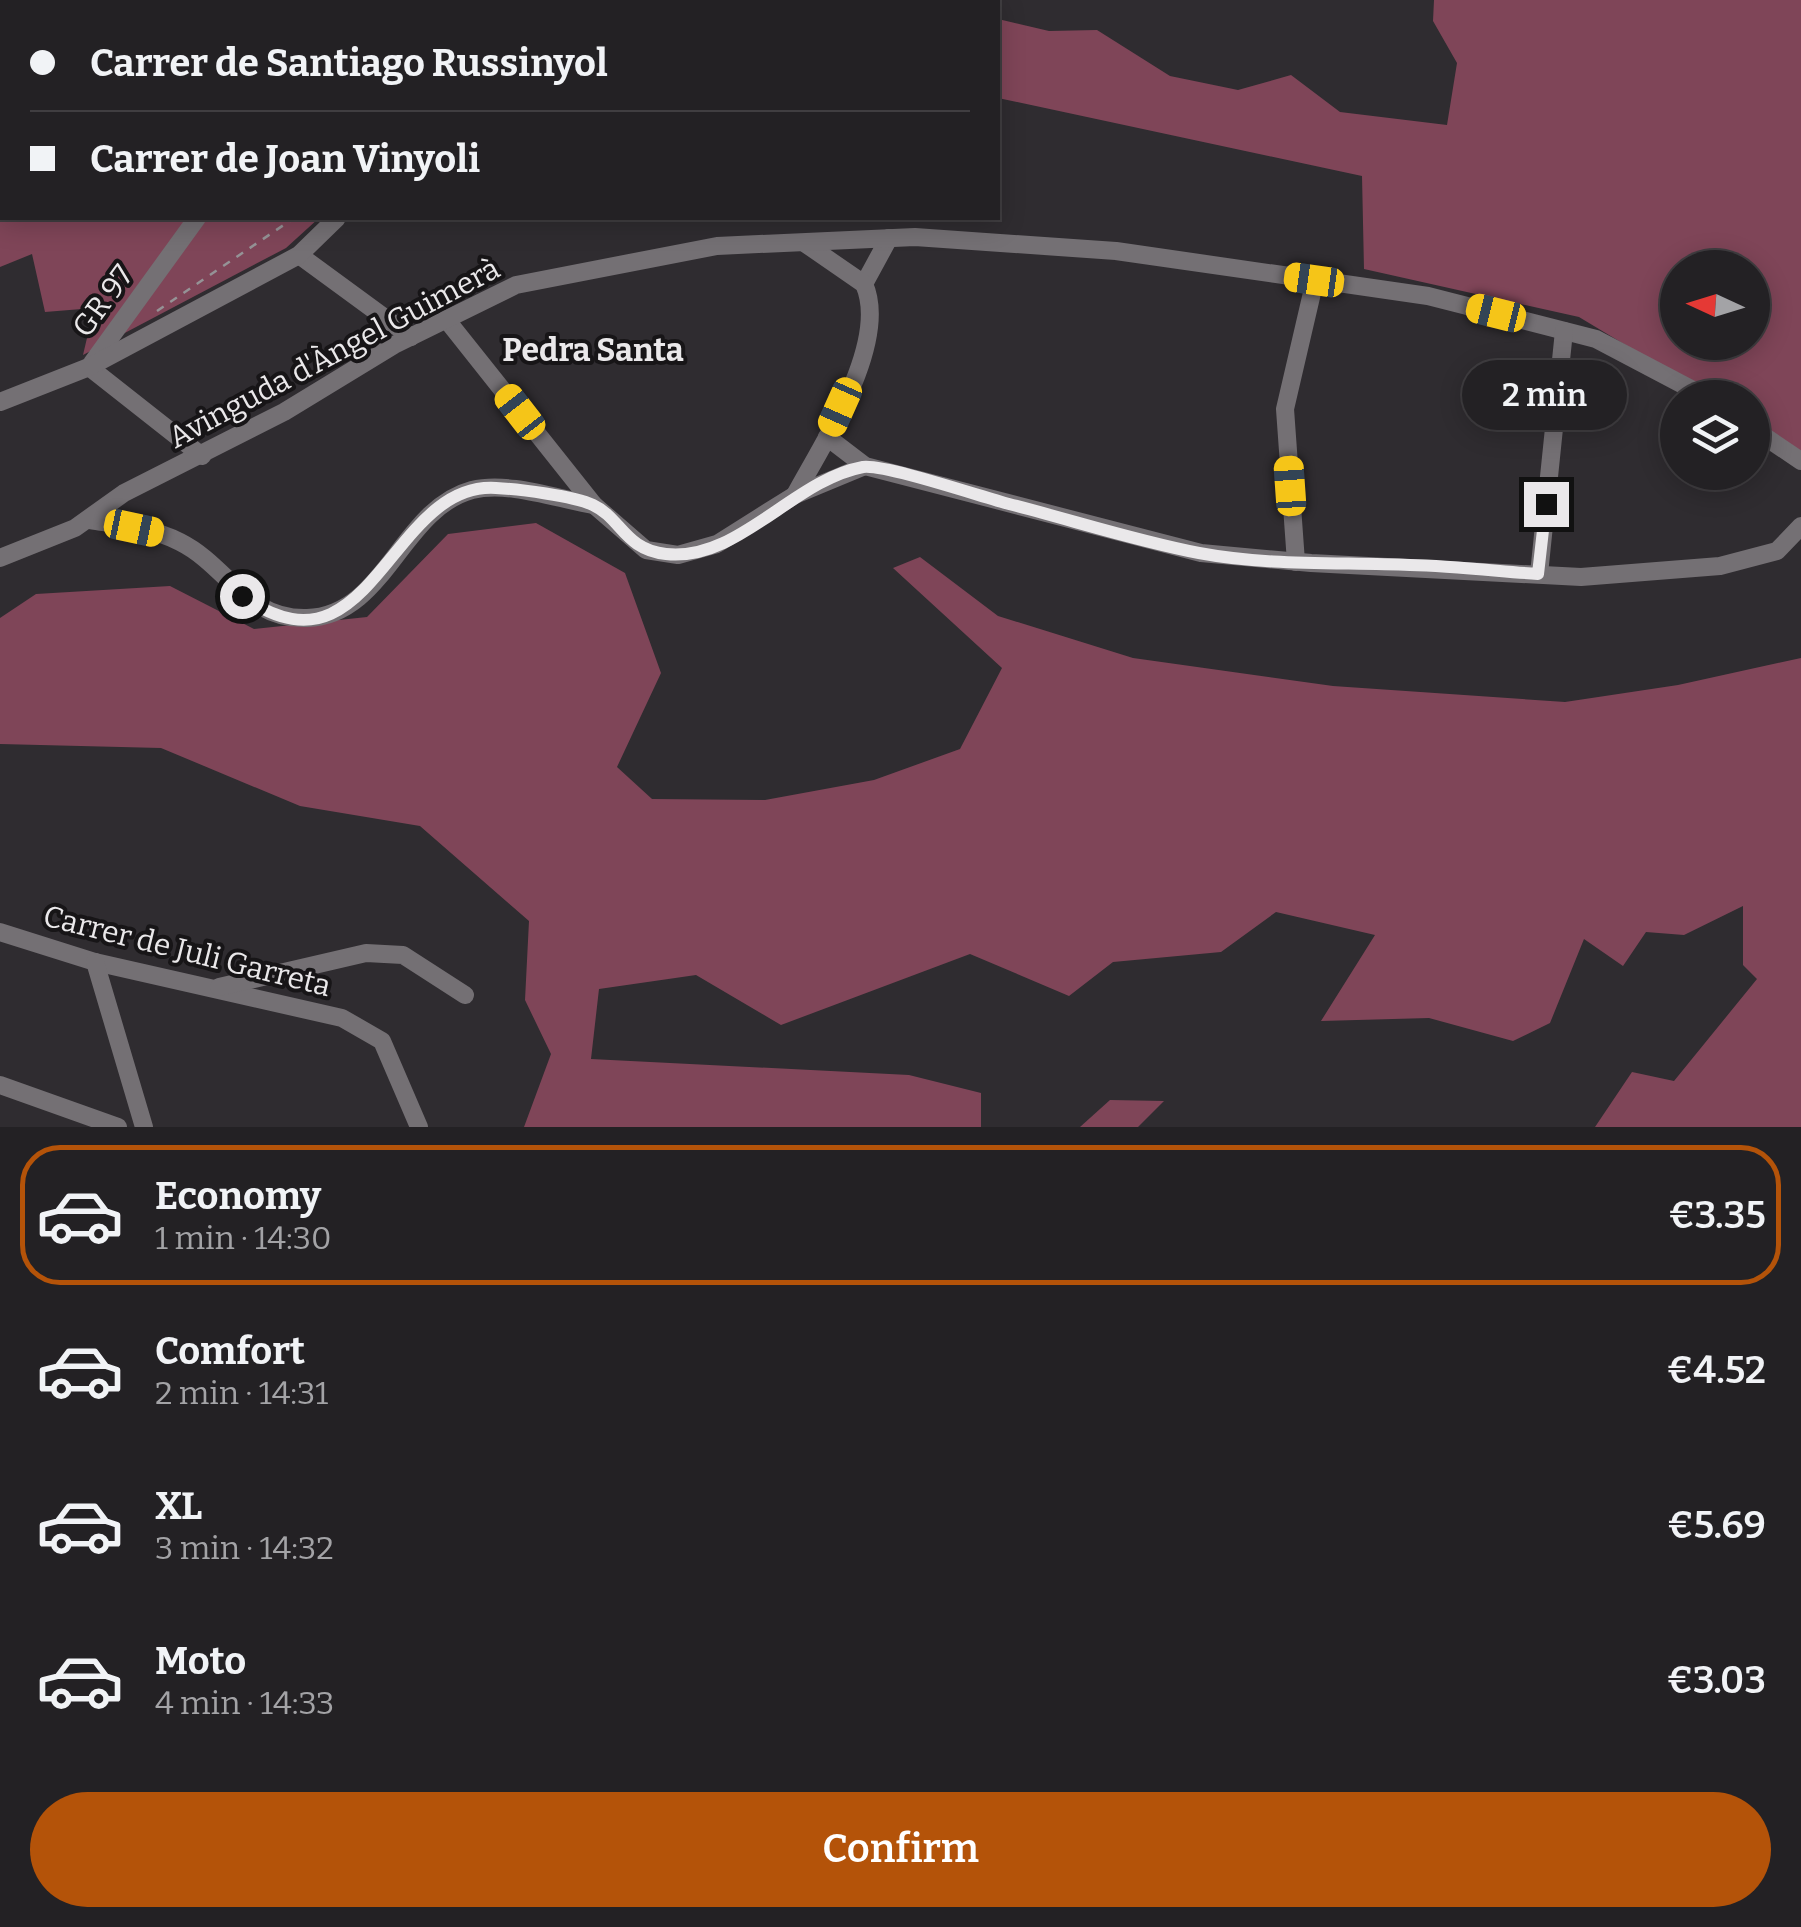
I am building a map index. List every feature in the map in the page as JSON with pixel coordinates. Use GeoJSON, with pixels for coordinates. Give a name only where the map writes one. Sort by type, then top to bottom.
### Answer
{"type":"FeatureCollection","features":[{"type":"Feature","properties":{"kind":"street","name":"GR 97"},"geometry":{"type":"LineString","coordinates":[[89,368],[196,220]]}},
{"type":"Feature","properties":{"kind":"street"},"geometry":{"type":"LineString","coordinates":[[0,402],[89,368],[299,255],[335,220]]}},
{"type":"Feature","properties":{"kind":"street"},"geometry":{"type":"LineString","coordinates":[[864,284],[889,238]]}},
{"type":"Feature","properties":{"kind":"street","name":"Avinguda d'Àngel Guimerà"},"geometry":{"type":"LineString","coordinates":[[0,558],[90,520],[124,493],[202,456],[411,337],[516,285],[717,246],[889,238],[1116,251],[1428,296],[1596,339],[1674,380]]}},
{"type":"Feature","properties":{"kind":"street"},"geometry":{"type":"LineString","coordinates":[[795,495],[827,437],[868,340],[871,311],[864,284],[805,244]]}},
{"type":"Feature","properties":{"kind":"street"},"geometry":{"type":"LineString","coordinates":[[299,255],[411,337]]}},
{"type":"Feature","properties":{"kind":"street"},"geometry":{"type":"LineString","coordinates":[[1296,562],[1285,409],[1314,280]]}},
{"type":"Feature","properties":{"kind":"street"},"geometry":{"type":"LineString","coordinates":[[446,319],[594,505],[633,543],[678,555],[727,539],[795,495],[866,466]]}},
{"type":"Feature","properties":{"kind":"street"},"geometry":{"type":"LineString","coordinates":[[1538,574],[1564,330]]}},
{"type":"Feature","properties":{"kind":"street"},"geometry":{"type":"LineString","coordinates":[[89,368],[202,456]]}},
{"type":"Feature","properties":{"kind":"street"},"geometry":{"type":"LineString","coordinates":[[827,437],[866,466],[1200,554],[1582,576],[1720,566],[1777,551],[1801,526]]}},
{"type":"Feature","properties":{"kind":"street"},"geometry":{"type":"LineString","coordinates":[[1770,440],[1801,461]]}},
{"type":"Feature","properties":{"kind":"street"},"geometry":{"type":"LineString","coordinates":[[90,520],[179,542],[254,605],[269,612],[308,618],[345,608],[426,518],[448,500],[471,490],[494,488],[594,505]]}},
{"type":"Feature","properties":{"kind":"street","name":"Carrer de Juli Garreta"},"geometry":{"type":"LineString","coordinates":[[0,932],[95,962],[342,1018],[382,1041],[419,1127]]}},
{"type":"Feature","properties":{"kind":"street"},"geometry":{"type":"LineString","coordinates":[[214,989],[366,953],[403,955],[465,995]]}},
{"type":"Feature","properties":{"kind":"street"},"geometry":{"type":"LineString","coordinates":[[95,962],[144,1127]]}},
{"type":"Feature","properties":{"kind":"street"},"geometry":{"type":"LineString","coordinates":[[0,1085],[118,1127]]}},
{"type":"Feature","properties":{"kind":"path"},"geometry":{"type":"LineString","coordinates":[[143,338],[160,308],[291,220]]}},
{"type":"Feature","properties":{"kind":"shaded area"},"geometry":{"type":"Polygon","coordinates":[[[1434,0],[1801,0],[1801,451],[1770,432],[1770,380],[1684,380],[1579,317],[1364,269],[1362,176],[1000,98],[1000,19],[1049,31],[1097,30],[1170,76],[1238,90],[1291,75],[1340,112],[1447,125],[1457,63],[1433,21],[1434,0]]]}},
{"type":"Feature","properties":{"kind":"shaded area"},"geometry":{"type":"Polygon","coordinates":[[[0,220],[317,220],[286,248],[83,355],[94,308],[45,312],[32,254],[0,267],[0,220]]]}},
{"type":"Feature","properties":{"kind":"shaded area"},"geometry":{"type":"Polygon","coordinates":[[[536,523],[625,573],[661,673],[617,767],[652,799],[765,800],[874,780],[960,749],[1002,668],[893,568],[920,557],[998,616],[1133,658],[1333,686],[1565,702],[1678,685],[1801,658],[1801,1127],[1595,1127],[1632,1072],[1674,1081],[1757,979],[1743,965],[1743,906],[1684,935],[1646,932],[1623,966],[1584,939],[1550,1023],[1513,1041],[1429,1018],[1321,1021],[1375,935],[1276,912],[1221,952],[1113,962],[1069,996],[970,954],[781,1025],[696,975],[599,989],[591,1059],[909,1075],[981,1093],[981,1127],[524,1127],[551,1054],[525,1000],[529,921],[420,826],[300,806],[161,748],[0,744],[0,618],[36,594],[170,586],[254,629],[367,617],[448,534],[536,523]]]}},
{"type":"Feature","properties":{"kind":"shaded area"},"geometry":{"type":"Polygon","coordinates":[[[1110,1100],[1164,1101],[1138,1127],[1080,1127],[1110,1100]]]}},
{"type":"Feature","properties":{"kind":"district","name":"Pedra Santa"},"geometry":{"type":"Point","coordinates":[593,350]}},
{"type":"Feature","properties":{"kind":"route"},"geometry":{"type":"LineString","coordinates":[[242,596],[269,612],[289,617],[329,615],[361,595],[404,542],[448,500],[471,490],[494,488],[594,505],[633,543],[646,550],[678,555],[717,544],[795,495],[866,466],[1200,554],[1538,574],[1546,504]]}}]}
